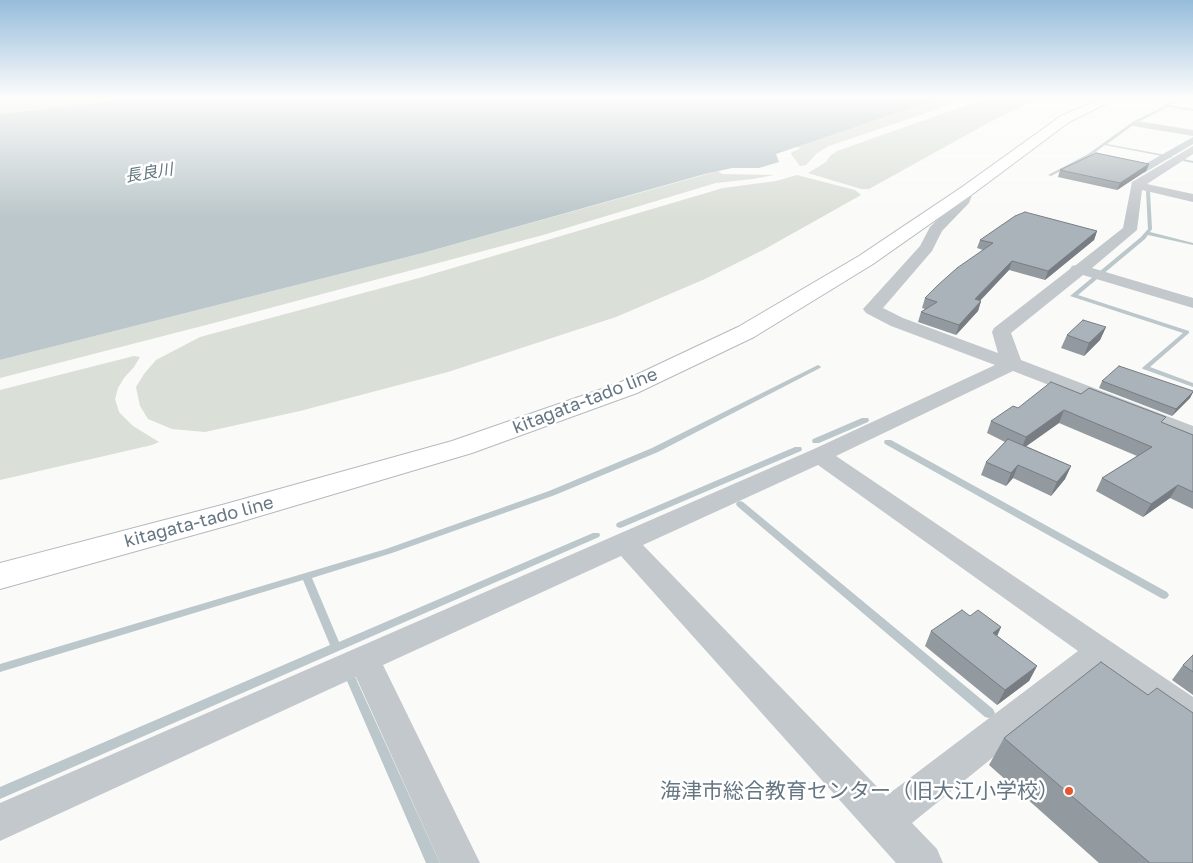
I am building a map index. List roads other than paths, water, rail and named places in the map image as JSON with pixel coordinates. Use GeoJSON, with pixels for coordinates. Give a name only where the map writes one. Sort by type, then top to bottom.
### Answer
{"type":"FeatureCollection","features":[{"type":"Feature","properties":{"kind":"main road","name":"kitagata-tado line"},"geometry":{"type":"LineString","coordinates":[[0,576],[222,516],[462,447],[628,388],[746,332],[866,260],[968,190],[1040,137]]}},
{"type":"Feature","properties":{"kind":"street"},"geometry":{"type":"LineString","coordinates":[[1136,185],[1193,149]]}},
{"type":"Feature","properties":{"kind":"street"},"geometry":{"type":"LineString","coordinates":[[1012,364],[1001,332],[1083,271],[1130,230],[1136,185]]}},
{"type":"Feature","properties":{"kind":"street"},"geometry":{"type":"LineString","coordinates":[[1136,185],[1193,198]]}},
{"type":"Feature","properties":{"kind":"street"},"geometry":{"type":"LineString","coordinates":[[968,190],[964,200],[935,230],[927,248],[872,309],[897,322],[946,342],[1012,364],[1193,434]]}},
{"type":"Feature","properties":{"kind":"street"},"geometry":{"type":"LineString","coordinates":[[1083,271],[1193,303]]}},
{"type":"Feature","properties":{"kind":"street"},"geometry":{"type":"LineString","coordinates":[[0,822],[819,455],[1012,364]]}},
{"type":"Feature","properties":{"kind":"street"},"geometry":{"type":"LineString","coordinates":[[819,455],[1193,716]]}},
{"type":"Feature","properties":{"kind":"street"},"geometry":{"type":"LineString","coordinates":[[624,542],[923,863]]}},
{"type":"Feature","properties":{"kind":"street"},"geometry":{"type":"LineString","coordinates":[[884,822],[1101,652]]}},
{"type":"Feature","properties":{"kind":"street"},"geometry":{"type":"LineString","coordinates":[[364,659],[460,863]]}},
{"type":"Feature","properties":{"kind":"water","name":"長良川"},"geometry":{"type":"Polygon","coordinates":[[[0,137],[825,137],[776,154],[779,162],[759,168],[732,168],[705,174],[423,253],[0,360],[0,137]]]}},
{"type":"Feature","properties":{"kind":"water"},"geometry":{"type":"Polygon","coordinates":[[[1193,137],[1193,144],[1144,173],[1133,171],[1193,137]]]}},
{"type":"Feature","properties":{"kind":"waterway"},"geometry":{"type":"LineString","coordinates":[[1104,144],[1114,137]]}},
{"type":"Feature","properties":{"kind":"waterway"},"geometry":{"type":"LineString","coordinates":[[1050,175],[1089,155],[1104,144]]}},
{"type":"Feature","properties":{"kind":"waterway"},"geometry":{"type":"LineString","coordinates":[[1104,144],[1171,157]]}},
{"type":"Feature","properties":{"kind":"waterway"},"geometry":{"type":"LineString","coordinates":[[1184,160],[1193,162]]}},
{"type":"Feature","properties":{"kind":"waterway"},"geometry":{"type":"LineString","coordinates":[[1074,295],[1143,238],[1150,229],[1148,191]]}},
{"type":"Feature","properties":{"kind":"waterway"},"geometry":{"type":"LineString","coordinates":[[1147,233],[1193,244]]}},
{"type":"Feature","properties":{"kind":"waterway"},"geometry":{"type":"LineString","coordinates":[[1074,295],[1187,332],[1145,368],[1193,385]]}},
{"type":"Feature","properties":{"kind":"waterway"},"geometry":{"type":"LineString","coordinates":[[306,576],[389,551],[552,493],[655,450],[818,367]]}},
{"type":"Feature","properties":{"kind":"waterway"},"geometry":{"type":"LineString","coordinates":[[816,441],[865,420]]}},
{"type":"Feature","properties":{"kind":"waterway"},"geometry":{"type":"LineString","coordinates":[[888,442],[1164,595]]}},
{"type":"Feature","properties":{"kind":"waterway"},"geometry":{"type":"LineString","coordinates":[[620,525],[798,449]]}},
{"type":"Feature","properties":{"kind":"waterway"},"geometry":{"type":"LineString","coordinates":[[740,504],[989,713]]}},
{"type":"Feature","properties":{"kind":"waterway"},"geometry":{"type":"LineString","coordinates":[[0,793],[596,535]]}},
{"type":"Feature","properties":{"kind":"waterway"},"geometry":{"type":"LineString","coordinates":[[0,668],[306,576]]}},
{"type":"Feature","properties":{"kind":"waterway"},"geometry":{"type":"LineString","coordinates":[[306,576],[336,646]]}},
{"type":"Feature","properties":{"kind":"waterway"},"geometry":{"type":"LineString","coordinates":[[352,681],[433,863]]}},
{"type":"Feature","properties":{"kind":"place","name":"海津市総合教育センター（旧大江小学校）"},"geometry":{"type":"Point","coordinates":[1069,791]}}]}
